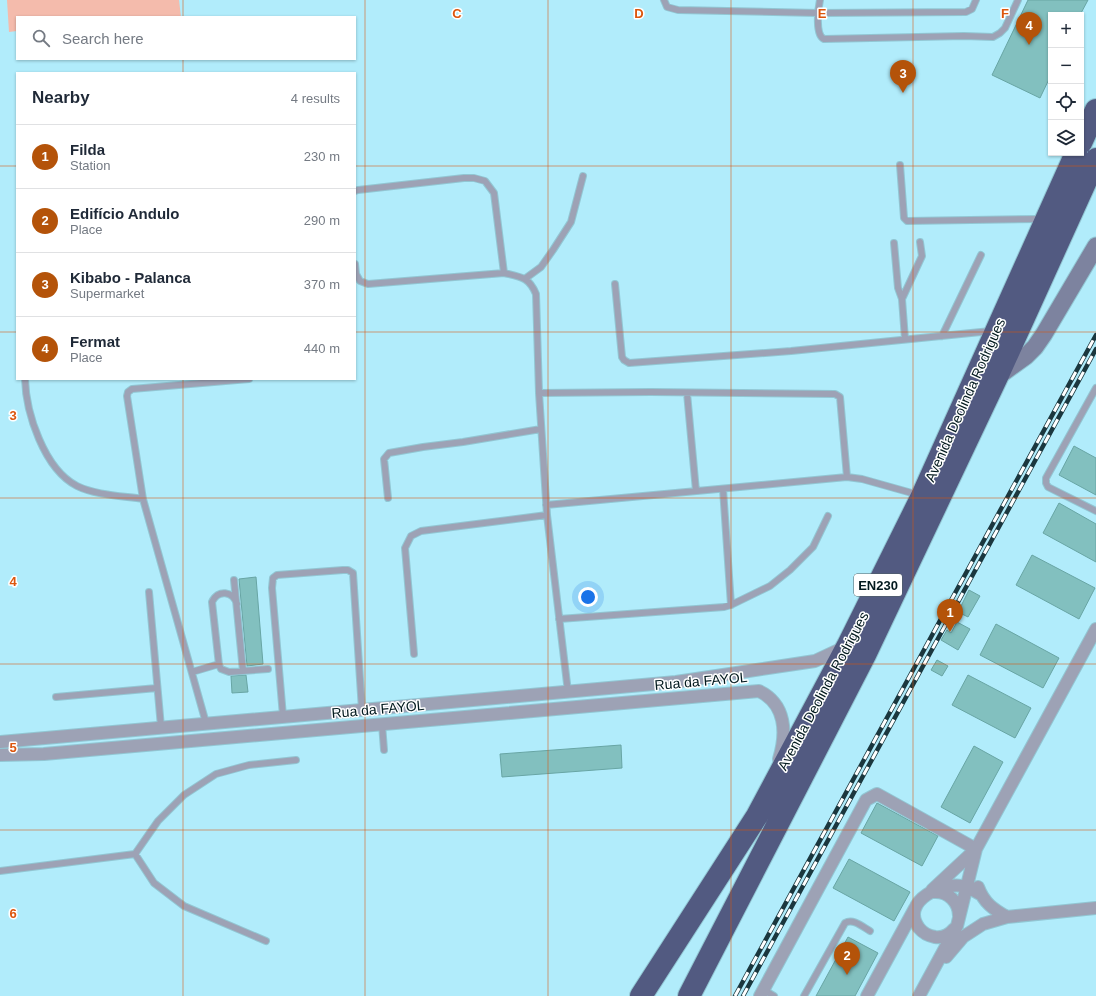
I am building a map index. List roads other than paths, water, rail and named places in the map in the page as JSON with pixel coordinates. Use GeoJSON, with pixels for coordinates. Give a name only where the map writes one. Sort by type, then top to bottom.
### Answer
{"type":"FeatureCollection","features":[{"type":"Feature","properties":{"kind":"highway"},"geometry":{"type":"LineString","coordinates":[[1084,136],[1096,110]]}},
{"type":"Feature","properties":{"kind":"highway","name":"Avenida Deolinda Rodrigues"},"geometry":{"type":"LineString","coordinates":[[641,996],[757,816],[848,646],[922,496],[1075,156]]}},
{"type":"Feature","properties":{"kind":"highway","name":"Avenida Deolinda Rodrigues"},"geometry":{"type":"LineString","coordinates":[[690,996],[864,655],[997,377],[1096,159]]}},
{"type":"Feature","properties":{"kind":"main road"},"geometry":{"type":"LineString","coordinates":[[997,377],[1035,347],[1096,246]]}},
{"type":"Feature","properties":{"kind":"street"},"geometry":{"type":"LineString","coordinates":[[918,996],[958,922],[976,849],[1096,629]]}},
{"type":"Feature","properties":{"kind":"street","name":"Rua da FAYOL"},"geometry":{"type":"LineString","coordinates":[[0,742],[676,682],[815,661],[848,646]]}},
{"type":"Feature","properties":{"kind":"street","name":"Rua da FAYOL"},"geometry":{"type":"LineString","coordinates":[[0,755],[44,754],[759,690],[766,694],[775,704],[781,716],[784,729],[784,740],[757,816]]}},
{"type":"Feature","properties":{"kind":"street"},"geometry":{"type":"LineString","coordinates":[[766,994],[866,800],[877,794],[976,849]]}},
{"type":"Feature","properties":{"kind":"street"},"geometry":{"type":"LineString","coordinates":[[929,893],[976,849]]}},
{"type":"Feature","properties":{"kind":"street"},"geometry":{"type":"LineString","coordinates":[[976,849],[974,877],[980,894],[992,909],[1007,917]]}},
{"type":"Feature","properties":{"kind":"street"},"geometry":{"type":"LineString","coordinates":[[867,996],[917,903],[922,897],[941,888],[954,886],[966,887],[980,894]]}},
{"type":"Feature","properties":{"kind":"street"},"geometry":{"type":"LineString","coordinates":[[917,903],[914,917],[920,930],[933,937],[940,937],[952,931],[958,922],[959,910],[956,903],[951,897],[944,893],[929,893]]}},
{"type":"Feature","properties":{"kind":"street"},"geometry":{"type":"LineString","coordinates":[[928,978],[962,937],[983,924],[1007,917],[1096,908]]}},
{"type":"Feature","properties":{"kind":"lane"},"geometry":{"type":"LineString","coordinates":[[664,0],[667,7],[678,10],[818,13],[966,12],[972,9],[976,0]]}},
{"type":"Feature","properties":{"kind":"lane"},"geometry":{"type":"LineString","coordinates":[[820,0],[818,13],[819,35],[824,39],[964,36],[993,37],[1005,28],[1018,0]]}},
{"type":"Feature","properties":{"kind":"lane"},"geometry":{"type":"LineString","coordinates":[[900,165],[904,218],[907,221],[1047,219]]}},
{"type":"Feature","properties":{"kind":"lane"},"geometry":{"type":"LineString","coordinates":[[526,278],[541,267],[571,222],[583,176]]}},
{"type":"Feature","properties":{"kind":"lane"},"geometry":{"type":"LineString","coordinates":[[356,191],[464,178],[474,178],[484,181],[494,193],[504,273]]}},
{"type":"Feature","properties":{"kind":"lane"},"geometry":{"type":"LineString","coordinates":[[902,299],[922,256],[920,242]]}},
{"type":"Feature","properties":{"kind":"lane"},"geometry":{"type":"LineString","coordinates":[[894,243],[898,288],[902,299],[906,339]]}},
{"type":"Feature","properties":{"kind":"lane"},"geometry":{"type":"LineString","coordinates":[[942,336],[981,255]]}},
{"type":"Feature","properties":{"kind":"lane"},"geometry":{"type":"LineString","coordinates":[[356,274],[360,281],[368,284],[504,273],[526,278],[533,287],[536,294],[539,393],[546,505],[568,692]]}},
{"type":"Feature","properties":{"kind":"lane"},"geometry":{"type":"LineString","coordinates":[[615,284],[622,357],[629,363],[775,352],[996,331]]}},
{"type":"Feature","properties":{"kind":"lane"},"geometry":{"type":"LineString","coordinates":[[25,380],[25,390],[35,431],[48,457],[62,474],[76,486],[94,491],[143,499]]}},
{"type":"Feature","properties":{"kind":"lane"},"geometry":{"type":"LineString","coordinates":[[206,723],[143,499],[127,396],[128,392],[132,389],[237,380]]}},
{"type":"Feature","properties":{"kind":"lane"},"geometry":{"type":"LineString","coordinates":[[1096,388],[1046,478],[1048,488],[1096,511]]}},
{"type":"Feature","properties":{"kind":"lane"},"geometry":{"type":"LineString","coordinates":[[539,393],[837,395],[840,397],[847,477]]}},
{"type":"Feature","properties":{"kind":"lane"},"geometry":{"type":"LineString","coordinates":[[687,393],[696,491]]}},
{"type":"Feature","properties":{"kind":"lane"},"geometry":{"type":"LineString","coordinates":[[388,498],[384,459],[390,453],[541,430]]}},
{"type":"Feature","properties":{"kind":"lane"},"geometry":{"type":"LineString","coordinates":[[546,505],[847,477],[862,479],[922,496]]}},
{"type":"Feature","properties":{"kind":"lane"},"geometry":{"type":"LineString","coordinates":[[723,489],[730,605]]}},
{"type":"Feature","properties":{"kind":"lane"},"geometry":{"type":"LineString","coordinates":[[414,654],[405,548],[411,536],[421,531],[547,515]]}},
{"type":"Feature","properties":{"kind":"lane"},"geometry":{"type":"LineString","coordinates":[[559,619],[724,607],[730,605],[770,586],[790,570],[813,547],[828,516]]}},
{"type":"Feature","properties":{"kind":"lane"},"geometry":{"type":"LineString","coordinates":[[283,716],[272,588],[273,578],[277,575],[343,570],[348,570],[353,573],[362,710]]}},
{"type":"Feature","properties":{"kind":"lane"},"geometry":{"type":"LineString","coordinates":[[234,580],[243,671]]}},
{"type":"Feature","properties":{"kind":"lane"},"geometry":{"type":"LineString","coordinates":[[149,592],[161,727]]}},
{"type":"Feature","properties":{"kind":"lane"},"geometry":{"type":"LineString","coordinates":[[237,604],[233,597],[227,593],[216,596],[212,602],[218,664],[221,669],[225,671],[268,669]]}},
{"type":"Feature","properties":{"kind":"lane"},"geometry":{"type":"LineString","coordinates":[[192,672],[218,664]]}},
{"type":"Feature","properties":{"kind":"lane"},"geometry":{"type":"LineString","coordinates":[[56,697],[157,688]]}},
{"type":"Feature","properties":{"kind":"lane"},"geometry":{"type":"LineString","coordinates":[[382,724],[384,750]]}},
{"type":"Feature","properties":{"kind":"lane"},"geometry":{"type":"LineString","coordinates":[[0,871],[135,854],[158,821],[184,795],[216,774],[249,765],[296,760]]}},
{"type":"Feature","properties":{"kind":"lane"},"geometry":{"type":"LineString","coordinates":[[135,854],[154,883],[184,906],[266,941]]}},
{"type":"Feature","properties":{"kind":"lane"},"geometry":{"type":"LineString","coordinates":[[804,996],[845,923],[848,921],[853,921],[870,931]]}},
{"type":"Feature","properties":{"kind":"railway"},"geometry":{"type":"LineString","coordinates":[[735,996],[1096,335]]}},
{"type":"Feature","properties":{"kind":"railway"},"geometry":{"type":"LineString","coordinates":[[743,996],[1096,349]]}},
{"type":"Feature","properties":{"kind":"place","name":"Fermat"},"geometry":{"type":"Point","coordinates":[1029,45]}},
{"type":"Feature","properties":{"kind":"place","name":"Kibabo - Palanca"},"geometry":{"type":"Point","coordinates":[903,93]}},
{"type":"Feature","properties":{"kind":"place","name":"Filda"},"geometry":{"type":"Point","coordinates":[950,632]}},
{"type":"Feature","properties":{"kind":"place","name":"Edifício Andulo"},"geometry":{"type":"Point","coordinates":[847,975]}}]}
